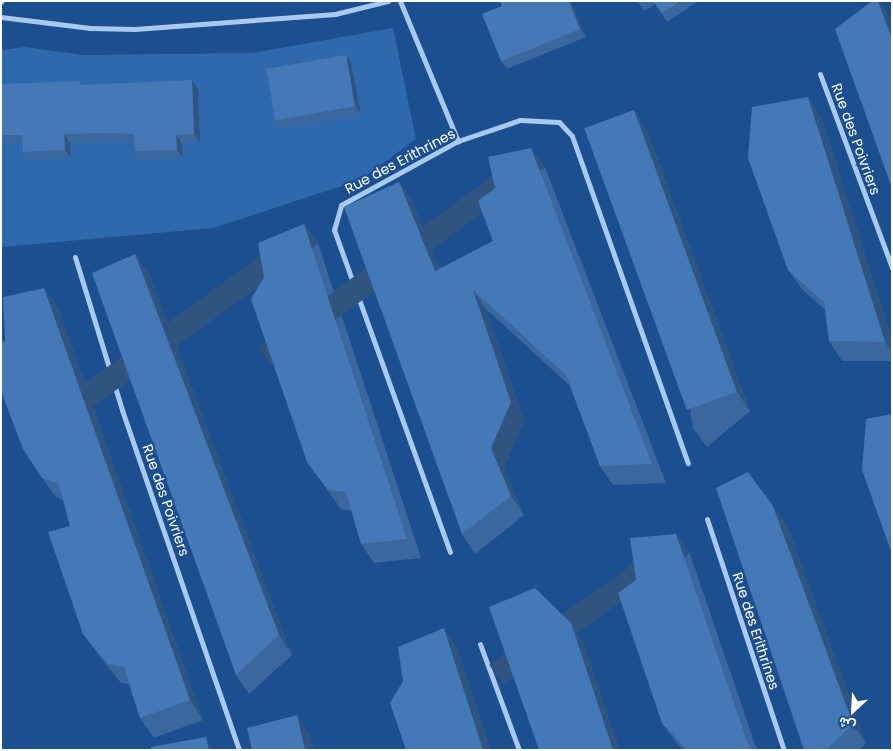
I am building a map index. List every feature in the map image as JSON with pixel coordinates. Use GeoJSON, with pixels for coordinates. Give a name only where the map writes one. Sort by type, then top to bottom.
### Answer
{"type":"FeatureCollection","features":[{"type":"Feature","properties":{"kind":"street"},"geometry":{"type":"LineString","coordinates":[[1,17],[90,28],[135,29],[335,14],[388,1]]}},
{"type":"Feature","properties":{"kind":"street"},"geometry":{"type":"LineString","coordinates":[[400,1],[458,141]]}},
{"type":"Feature","properties":{"kind":"street","name":"Rue des Poivriers"},"geometry":{"type":"LineString","coordinates":[[820,74],[892,268]]}},
{"type":"Feature","properties":{"kind":"street","name":"Rue des Erithrines"},"geometry":{"type":"LineString","coordinates":[[450,552],[334,230],[341,205],[458,141],[520,120],[558,122],[572,136],[688,463]]}},
{"type":"Feature","properties":{"kind":"street","name":"Rue des Poivriers"},"geometry":{"type":"LineString","coordinates":[[74,257],[122,410],[240,750]]}},
{"type":"Feature","properties":{"kind":"street","name":"Rue des Erithrines"},"geometry":{"type":"LineString","coordinates":[[707,519],[784,750]]}},
{"type":"Feature","properties":{"kind":"street"},"geometry":{"type":"LineString","coordinates":[[480,644],[519,750]]}},
{"type":"Feature","properties":{"kind":"shaded area"},"geometry":{"type":"Polygon","coordinates":[[[393,28],[416,139],[360,180],[213,228],[1,247],[1,50],[26,47],[82,55],[253,53],[393,28]]]}},
{"type":"Feature","properties":{"kind":"building"},"geometry":{"type":"Polygon","coordinates":[[[500,1],[569,1],[580,29],[501,61],[482,14],[502,6],[500,1]]]}},
{"type":"Feature","properties":{"kind":"building"},"geometry":{"type":"Polygon","coordinates":[[[653,1],[681,1],[662,13],[653,1]]]}},
{"type":"Feature","properties":{"kind":"building"},"geometry":{"type":"Polygon","coordinates":[[[872,1],[878,1],[892,39],[892,188],[835,29],[872,1]]]}},
{"type":"Feature","properties":{"kind":"building"},"geometry":{"type":"Polygon","coordinates":[[[346,55],[355,106],[275,120],[266,69],[346,55]]]}},
{"type":"Feature","properties":{"kind":"building"},"geometry":{"type":"Polygon","coordinates":[[[192,80],[194,134],[176,135],[177,150],[135,151],[134,134],[113,133],[64,134],[65,150],[23,152],[22,135],[1,135],[1,84],[80,81],[80,85],[192,80]]]}},
{"type":"Feature","properties":{"kind":"building"},"geometry":{"type":"Polygon","coordinates":[[[808,97],[885,342],[829,341],[824,302],[788,270],[748,158],[752,107],[808,97]]]}},
{"type":"Feature","properties":{"kind":"building"},"geometry":{"type":"Polygon","coordinates":[[[634,110],[737,392],[687,410],[584,128],[634,110]]]}},
{"type":"Feature","properties":{"kind":"building"},"geometry":{"type":"Polygon","coordinates":[[[531,148],[652,464],[600,466],[566,375],[473,290],[511,402],[491,448],[511,496],[462,534],[344,207],[399,182],[435,271],[493,241],[478,201],[495,188],[488,157],[531,148]]]}},
{"type":"Feature","properties":{"kind":"building"},"geometry":{"type":"Polygon","coordinates":[[[304,224],[407,539],[361,544],[346,492],[328,490],[307,462],[251,299],[264,277],[258,243],[304,224]]]}},
{"type":"Feature","properties":{"kind":"building"},"geometry":{"type":"Polygon","coordinates":[[[135,254],[279,635],[236,675],[92,273],[135,254]]]}},
{"type":"Feature","properties":{"kind":"building"},"geometry":{"type":"Polygon","coordinates":[[[44,288],[190,700],[140,718],[124,667],[108,664],[83,634],[48,532],[70,526],[59,484],[42,478],[23,449],[1,391],[1,342],[5,341],[3,297],[44,288]]]}},
{"type":"Feature","properties":{"kind":"building"},"geometry":{"type":"Polygon","coordinates":[[[892,414],[892,554],[862,470],[866,419],[892,414]]]}},
{"type":"Feature","properties":{"kind":"building"},"geometry":{"type":"Polygon","coordinates":[[[748,472],[773,506],[853,724],[826,750],[804,750],[716,488],[748,472]]]}},
{"type":"Feature","properties":{"kind":"building"},"geometry":{"type":"Polygon","coordinates":[[[676,534],[750,750],[687,750],[662,723],[618,593],[636,580],[630,538],[676,534]]]}},
{"type":"Feature","properties":{"kind":"building"},"geometry":{"type":"Polygon","coordinates":[[[535,588],[571,623],[613,750],[539,750],[489,607],[535,588]]]}},
{"type":"Feature","properties":{"kind":"building"},"geometry":{"type":"Polygon","coordinates":[[[444,628],[483,750],[406,750],[390,703],[403,681],[398,647],[444,628]]]}},
{"type":"Feature","properties":{"kind":"building"},"geometry":{"type":"Polygon","coordinates":[[[297,715],[305,750],[252,750],[247,728],[297,715]]]}},
{"type":"Feature","properties":{"kind":"building"},"geometry":{"type":"Polygon","coordinates":[[[206,737],[209,750],[151,750],[151,747],[206,737]]]}}]}
